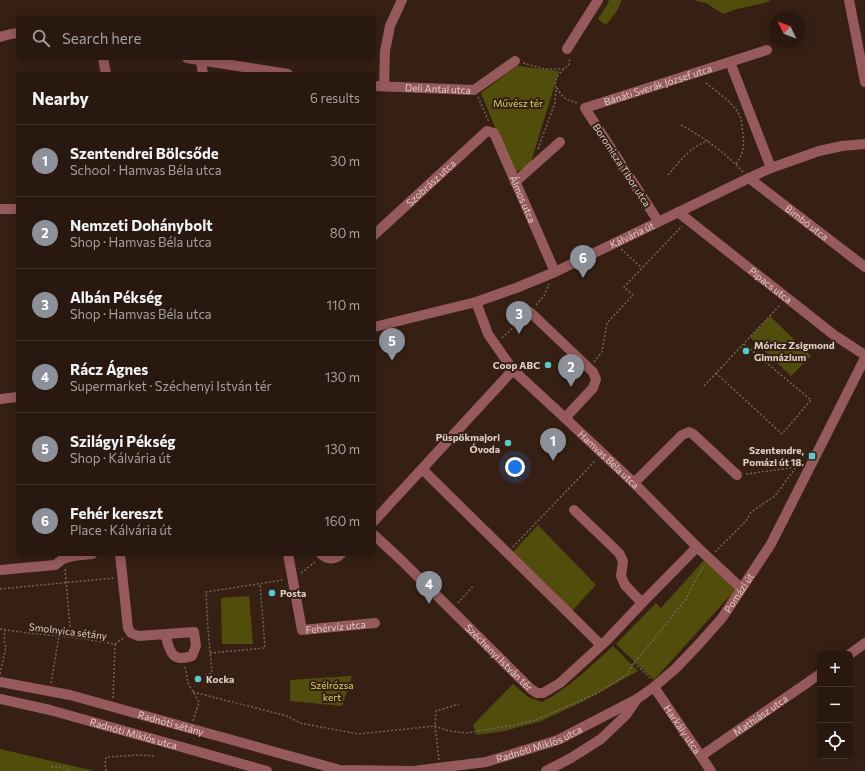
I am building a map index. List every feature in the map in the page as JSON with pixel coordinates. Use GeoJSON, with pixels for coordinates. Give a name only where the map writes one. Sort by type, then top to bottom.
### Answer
{"type":"FeatureCollection","features":[{"type":"Feature","properties":{"kind":"street"},"geometry":{"type":"LineString","coordinates":[[379,86],[390,26],[402,0]]}},
{"type":"Feature","properties":{"kind":"street"},"geometry":{"type":"LineString","coordinates":[[567,49],[598,0]]}},
{"type":"Feature","properties":{"kind":"street"},"geometry":{"type":"LineString","coordinates":[[849,0],[865,82]]}},
{"type":"Feature","properties":{"kind":"street"},"geometry":{"type":"LineString","coordinates":[[0,37],[16,33]]}},
{"type":"Feature","properties":{"kind":"street","name":"Bánáti Sverák József utca"},"geometry":{"type":"LineString","coordinates":[[585,108],[767,50]]}},
{"type":"Feature","properties":{"kind":"street"},"geometry":{"type":"LineString","coordinates":[[103,60],[106,72]]}},
{"type":"Feature","properties":{"kind":"street"},"geometry":{"type":"LineString","coordinates":[[196,60],[275,72]]}},
{"type":"Feature","properties":{"kind":"street"},"geometry":{"type":"LineString","coordinates":[[201,61],[203,72]]}},
{"type":"Feature","properties":{"kind":"street","name":"Deli Antal utca"},"geometry":{"type":"LineString","coordinates":[[379,86],[474,90],[515,62]]}},
{"type":"Feature","properties":{"kind":"street"},"geometry":{"type":"LineString","coordinates":[[730,62],[771,168]]}},
{"type":"Feature","properties":{"kind":"street","name":"Boromisza Tibor utca"},"geometry":{"type":"LineString","coordinates":[[585,108],[658,221]]}},
{"type":"Feature","properties":{"kind":"street","name":"Álmos utca"},"geometry":{"type":"LineString","coordinates":[[490,132],[515,182],[555,272]]}},
{"type":"Feature","properties":{"kind":"street","name":"Szobrász utca"},"geometry":{"type":"LineString","coordinates":[[376,233],[490,132]]}},
{"type":"Feature","properties":{"kind":"street"},"geometry":{"type":"LineString","coordinates":[[515,182],[560,142]]}},
{"type":"Feature","properties":{"kind":"street","name":"Kálvária út"},"geometry":{"type":"LineString","coordinates":[[376,327],[476,302],[516,288],[555,272],[658,221],[771,168],[819,151],[842,146],[865,144]]}},
{"type":"Feature","properties":{"kind":"street","name":"Bimbó utca"},"geometry":{"type":"LineString","coordinates":[[749,178],[865,267]]}},
{"type":"Feature","properties":{"kind":"street"},"geometry":{"type":"LineString","coordinates":[[0,209],[16,209]]}},
{"type":"Feature","properties":{"kind":"street","name":"Pipacs utca"},"geometry":{"type":"LineString","coordinates":[[678,212],[834,335],[865,355]]}},
{"type":"Feature","properties":{"kind":"street","name":"Hamvas Béla utca"},"geometry":{"type":"LineString","coordinates":[[476,302],[488,334],[513,370],[602,453],[697,548],[712,555],[741,588]]}},
{"type":"Feature","properties":{"kind":"street"},"geometry":{"type":"LineString","coordinates":[[530,312],[593,372],[596,379],[593,388],[565,418]]}},
{"type":"Feature","properties":{"kind":"street","name":"Pomázi út"},"geometry":{"type":"LineString","coordinates":[[546,771],[571,758],[601,739],[626,715],[637,699],[654,684],[675,669],[722,618],[771,544],[865,358]]}},
{"type":"Feature","properties":{"kind":"street"},"geometry":{"type":"LineString","coordinates":[[376,519],[513,370]]}},
{"type":"Feature","properties":{"kind":"street"},"geometry":{"type":"LineString","coordinates":[[0,399],[16,397]]}},
{"type":"Feature","properties":{"kind":"street"},"geometry":{"type":"LineString","coordinates":[[634,484],[682,435],[689,432],[737,475]]}},
{"type":"Feature","properties":{"kind":"street"},"geometry":{"type":"LineString","coordinates":[[422,469],[601,645]]}},
{"type":"Feature","properties":{"kind":"street"},"geometry":{"type":"LineString","coordinates":[[574,510],[619,552],[623,561],[621,576],[625,585],[642,603]]}},
{"type":"Feature","properties":{"kind":"street","name":"Széchenyi István tér"},"geometry":{"type":"LineString","coordinates":[[376,537],[531,689],[537,693],[543,693],[560,683],[601,645],[697,548]]}},
{"type":"Feature","properties":{"kind":"street"},"geometry":{"type":"LineString","coordinates":[[0,570],[55,565],[63,559],[73,556]]}},
{"type":"Feature","properties":{"kind":"street"},"geometry":{"type":"LineString","coordinates":[[120,556],[128,628],[131,633],[138,636],[165,634],[194,632],[196,646],[192,656],[184,659],[178,658],[171,653],[165,634]]}},
{"type":"Feature","properties":{"kind":"street","name":"Fehérvíz utca"},"geometry":{"type":"LineString","coordinates":[[288,556],[302,630],[375,623]]}},
{"type":"Feature","properties":{"kind":"street"},"geometry":{"type":"LineString","coordinates":[[324,556],[330,559],[339,556]]}},
{"type":"Feature","properties":{"kind":"street"},"geometry":{"type":"LineString","coordinates":[[853,652],[865,643]]}},
{"type":"Feature","properties":{"kind":"street","name":"Mathiász utca"},"geometry":{"type":"LineString","coordinates":[[701,756],[817,676]]}},
{"type":"Feature","properties":{"kind":"street","name":"Radnóti sétány"},"geometry":{"type":"LineString","coordinates":[[0,682],[70,695],[340,770]]}},
{"type":"Feature","properties":{"kind":"street","name":"Harkály utca"},"geometry":{"type":"LineString","coordinates":[[654,684],[711,771]]}},
{"type":"Feature","properties":{"kind":"street","name":"Radnóti Miklós utca"},"geometry":{"type":"LineString","coordinates":[[0,699],[50,710],[267,771]]}},
{"type":"Feature","properties":{"kind":"street","name":"Radnóti Miklós utca"},"geometry":{"type":"LineString","coordinates":[[340,770],[413,771],[486,762],[558,740],[637,699]]}},
{"type":"Feature","properties":{"kind":"path"},"geometry":{"type":"LineString","coordinates":[[536,154],[555,103],[555,82],[558,75],[569,64],[570,56],[567,49]]}},
{"type":"Feature","properties":{"kind":"path"},"geometry":{"type":"LineString","coordinates":[[515,62],[545,69],[564,69]]}},
{"type":"Feature","properties":{"kind":"path"},"geometry":{"type":"LineString","coordinates":[[706,83],[736,109],[741,119],[744,149],[736,164]]}},
{"type":"Feature","properties":{"kind":"path"},"geometry":{"type":"LineString","coordinates":[[556,88],[560,96],[578,103],[585,108]]}},
{"type":"Feature","properties":{"kind":"path"},"geometry":{"type":"LineString","coordinates":[[474,90],[490,132]]}},
{"type":"Feature","properties":{"kind":"path"},"geometry":{"type":"LineString","coordinates":[[680,125],[695,132],[708,141],[736,164],[749,178]]}},
{"type":"Feature","properties":{"kind":"path"},"geometry":{"type":"LineString","coordinates":[[668,175],[684,156],[698,145],[708,141]]}},
{"type":"Feature","properties":{"kind":"path"},"geometry":{"type":"LineString","coordinates":[[589,368],[602,352],[607,323],[633,295],[624,287],[688,220]]}},
{"type":"Feature","properties":{"kind":"path"},"geometry":{"type":"LineString","coordinates":[[617,241],[621,249],[642,268]]}},
{"type":"Feature","properties":{"kind":"path"},"geometry":{"type":"LineString","coordinates":[[495,344],[530,312],[544,296],[555,272]]}},
{"type":"Feature","properties":{"kind":"path"},"geometry":{"type":"LineString","coordinates":[[704,386],[787,298]]}},
{"type":"Feature","properties":{"kind":"path"},"geometry":{"type":"LineString","coordinates":[[716,373],[782,434],[811,400],[744,344]]}},
{"type":"Feature","properties":{"kind":"path"},"geometry":{"type":"LineString","coordinates":[[507,553],[602,453]]}},
{"type":"Feature","properties":{"kind":"path"},"geometry":{"type":"LineString","coordinates":[[737,475],[790,468],[806,459],[813,461]]}},
{"type":"Feature","properties":{"kind":"path"},"geometry":{"type":"LineString","coordinates":[[193,692],[287,716],[300,723],[358,734],[435,726],[449,731],[466,733],[535,720],[598,692],[628,674],[634,663],[686,599],[697,577],[712,555],[746,521],[751,512],[775,496],[797,464]]}},
{"type":"Feature","properties":{"kind":"path"},"geometry":{"type":"LineString","coordinates":[[206,675],[212,674],[206,592],[292,578],[321,556]]}},
{"type":"Feature","properties":{"kind":"path"},"geometry":{"type":"LineString","coordinates":[[60,561],[64,565],[67,584],[70,627],[69,637]]}},
{"type":"Feature","properties":{"kind":"path"},"geometry":{"type":"LineString","coordinates":[[0,589],[67,584],[123,577]]}},
{"type":"Feature","properties":{"kind":"path"},"geometry":{"type":"LineString","coordinates":[[210,653],[265,648],[260,584]]}},
{"type":"Feature","properties":{"kind":"path"},"geometry":{"type":"LineString","coordinates":[[451,610],[474,585]]}},
{"type":"Feature","properties":{"kind":"path","name":"Smolnyica sétány"},"geometry":{"type":"LineString","coordinates":[[0,629],[115,644],[131,633]]}},
{"type":"Feature","properties":{"kind":"path"},"geometry":{"type":"LineString","coordinates":[[0,675],[6,647],[4,641],[5,629]]}},
{"type":"Feature","properties":{"kind":"path"},"geometry":{"type":"LineString","coordinates":[[52,679],[59,636]]}},
{"type":"Feature","properties":{"kind":"path"},"geometry":{"type":"LineString","coordinates":[[113,707],[115,644]]}},
{"type":"Feature","properties":{"kind":"path"},"geometry":{"type":"LineString","coordinates":[[184,659],[188,683],[199,702]]}},
{"type":"Feature","properties":{"kind":"path"},"geometry":{"type":"LineString","coordinates":[[634,663],[654,684]]}},
{"type":"Feature","properties":{"kind":"path"},"geometry":{"type":"LineString","coordinates":[[439,768],[435,726],[436,711],[459,704]]}},
{"type":"Feature","properties":{"kind":"path"},"geometry":{"type":"LineString","coordinates":[[106,771],[106,757],[140,755],[154,756]]}},
{"type":"Feature","properties":{"kind":"path"},"geometry":{"type":"LineString","coordinates":[[52,767],[60,767],[72,771]]}},
{"type":"Feature","properties":{"kind":"green space"},"geometry":{"type":"Polygon","coordinates":[[[609,0],[622,0],[617,11],[606,25],[598,19],[609,0]]]}},
{"type":"Feature","properties":{"kind":"green space"},"geometry":{"type":"Polygon","coordinates":[[[693,0],[770,0],[768,2],[737,9],[723,14],[706,3],[693,0]]]}},
{"type":"Feature","properties":{"kind":"green space","name":"Művész tér"},"geometry":{"type":"Polygon","coordinates":[[[517,66],[559,71],[530,165],[514,173],[481,93],[517,66]]]}},
{"type":"Feature","properties":{"kind":"green space"},"geometry":{"type":"Polygon","coordinates":[[[770,316],[811,356],[791,376],[750,337],[770,316]]]}},
{"type":"Feature","properties":{"kind":"green space"},"geometry":{"type":"Polygon","coordinates":[[[538,525],[596,585],[571,612],[512,553],[538,525]]]}},
{"type":"Feature","properties":{"kind":"green space"},"geometry":{"type":"Polygon","coordinates":[[[706,558],[737,588],[654,680],[616,644],[656,603],[661,608],[706,558]]]}},
{"type":"Feature","properties":{"kind":"green space"},"geometry":{"type":"Polygon","coordinates":[[[249,596],[253,644],[222,644],[221,598],[249,596]]]}},
{"type":"Feature","properties":{"kind":"green space"},"geometry":{"type":"Polygon","coordinates":[[[613,646],[638,671],[582,702],[541,721],[504,731],[477,735],[473,725],[513,684],[528,697],[542,702],[571,683],[613,646]]]}},
{"type":"Feature","properties":{"kind":"green space","name":"Szélrózsa kert"},"geometry":{"type":"Polygon","coordinates":[[[352,676],[342,706],[290,701],[290,680],[352,676]]]}},
{"type":"Feature","properties":{"kind":"green space"},"geometry":{"type":"Polygon","coordinates":[[[0,749],[95,771],[0,771],[0,749]]]}},
{"type":"Feature","properties":{"kind":"place","name":"Fehér kereszt"},"geometry":{"type":"Point","coordinates":[583,278]}},
{"type":"Feature","properties":{"kind":"place","name":"Albán Pékség"},"geometry":{"type":"Point","coordinates":[519,334]}},
{"type":"Feature","properties":{"kind":"place","name":"Móricz Zsigmond Gimnázium"},"geometry":{"type":"Point","coordinates":[746,351]}},
{"type":"Feature","properties":{"kind":"place","name":"Szilágyi Pékség"},"geometry":{"type":"Point","coordinates":[392,361]}},
{"type":"Feature","properties":{"kind":"place","name":"Coop ABC"},"geometry":{"type":"Point","coordinates":[548,365]}},
{"type":"Feature","properties":{"kind":"place","name":"Nemzeti Dohánybolt"},"geometry":{"type":"Point","coordinates":[571,387]}},
{"type":"Feature","properties":{"kind":"place","name":"Püspökmajori Óvoda"},"geometry":{"type":"Point","coordinates":[508,443]}},
{"type":"Feature","properties":{"kind":"place","name":"Szentendre, Pomázi út 18."},"geometry":{"type":"Point","coordinates":[812,456]}},
{"type":"Feature","properties":{"kind":"place","name":"Szentendrei Bölcsőde"},"geometry":{"type":"Point","coordinates":[553,461]}},
{"type":"Feature","properties":{"kind":"place","name":"Posta"},"geometry":{"type":"Point","coordinates":[272,593]}},
{"type":"Feature","properties":{"kind":"place","name":"Rácz Ágnes"},"geometry":{"type":"Point","coordinates":[429,604]}},
{"type":"Feature","properties":{"kind":"place","name":"Kocka"},"geometry":{"type":"Point","coordinates":[198,679]}}]}
